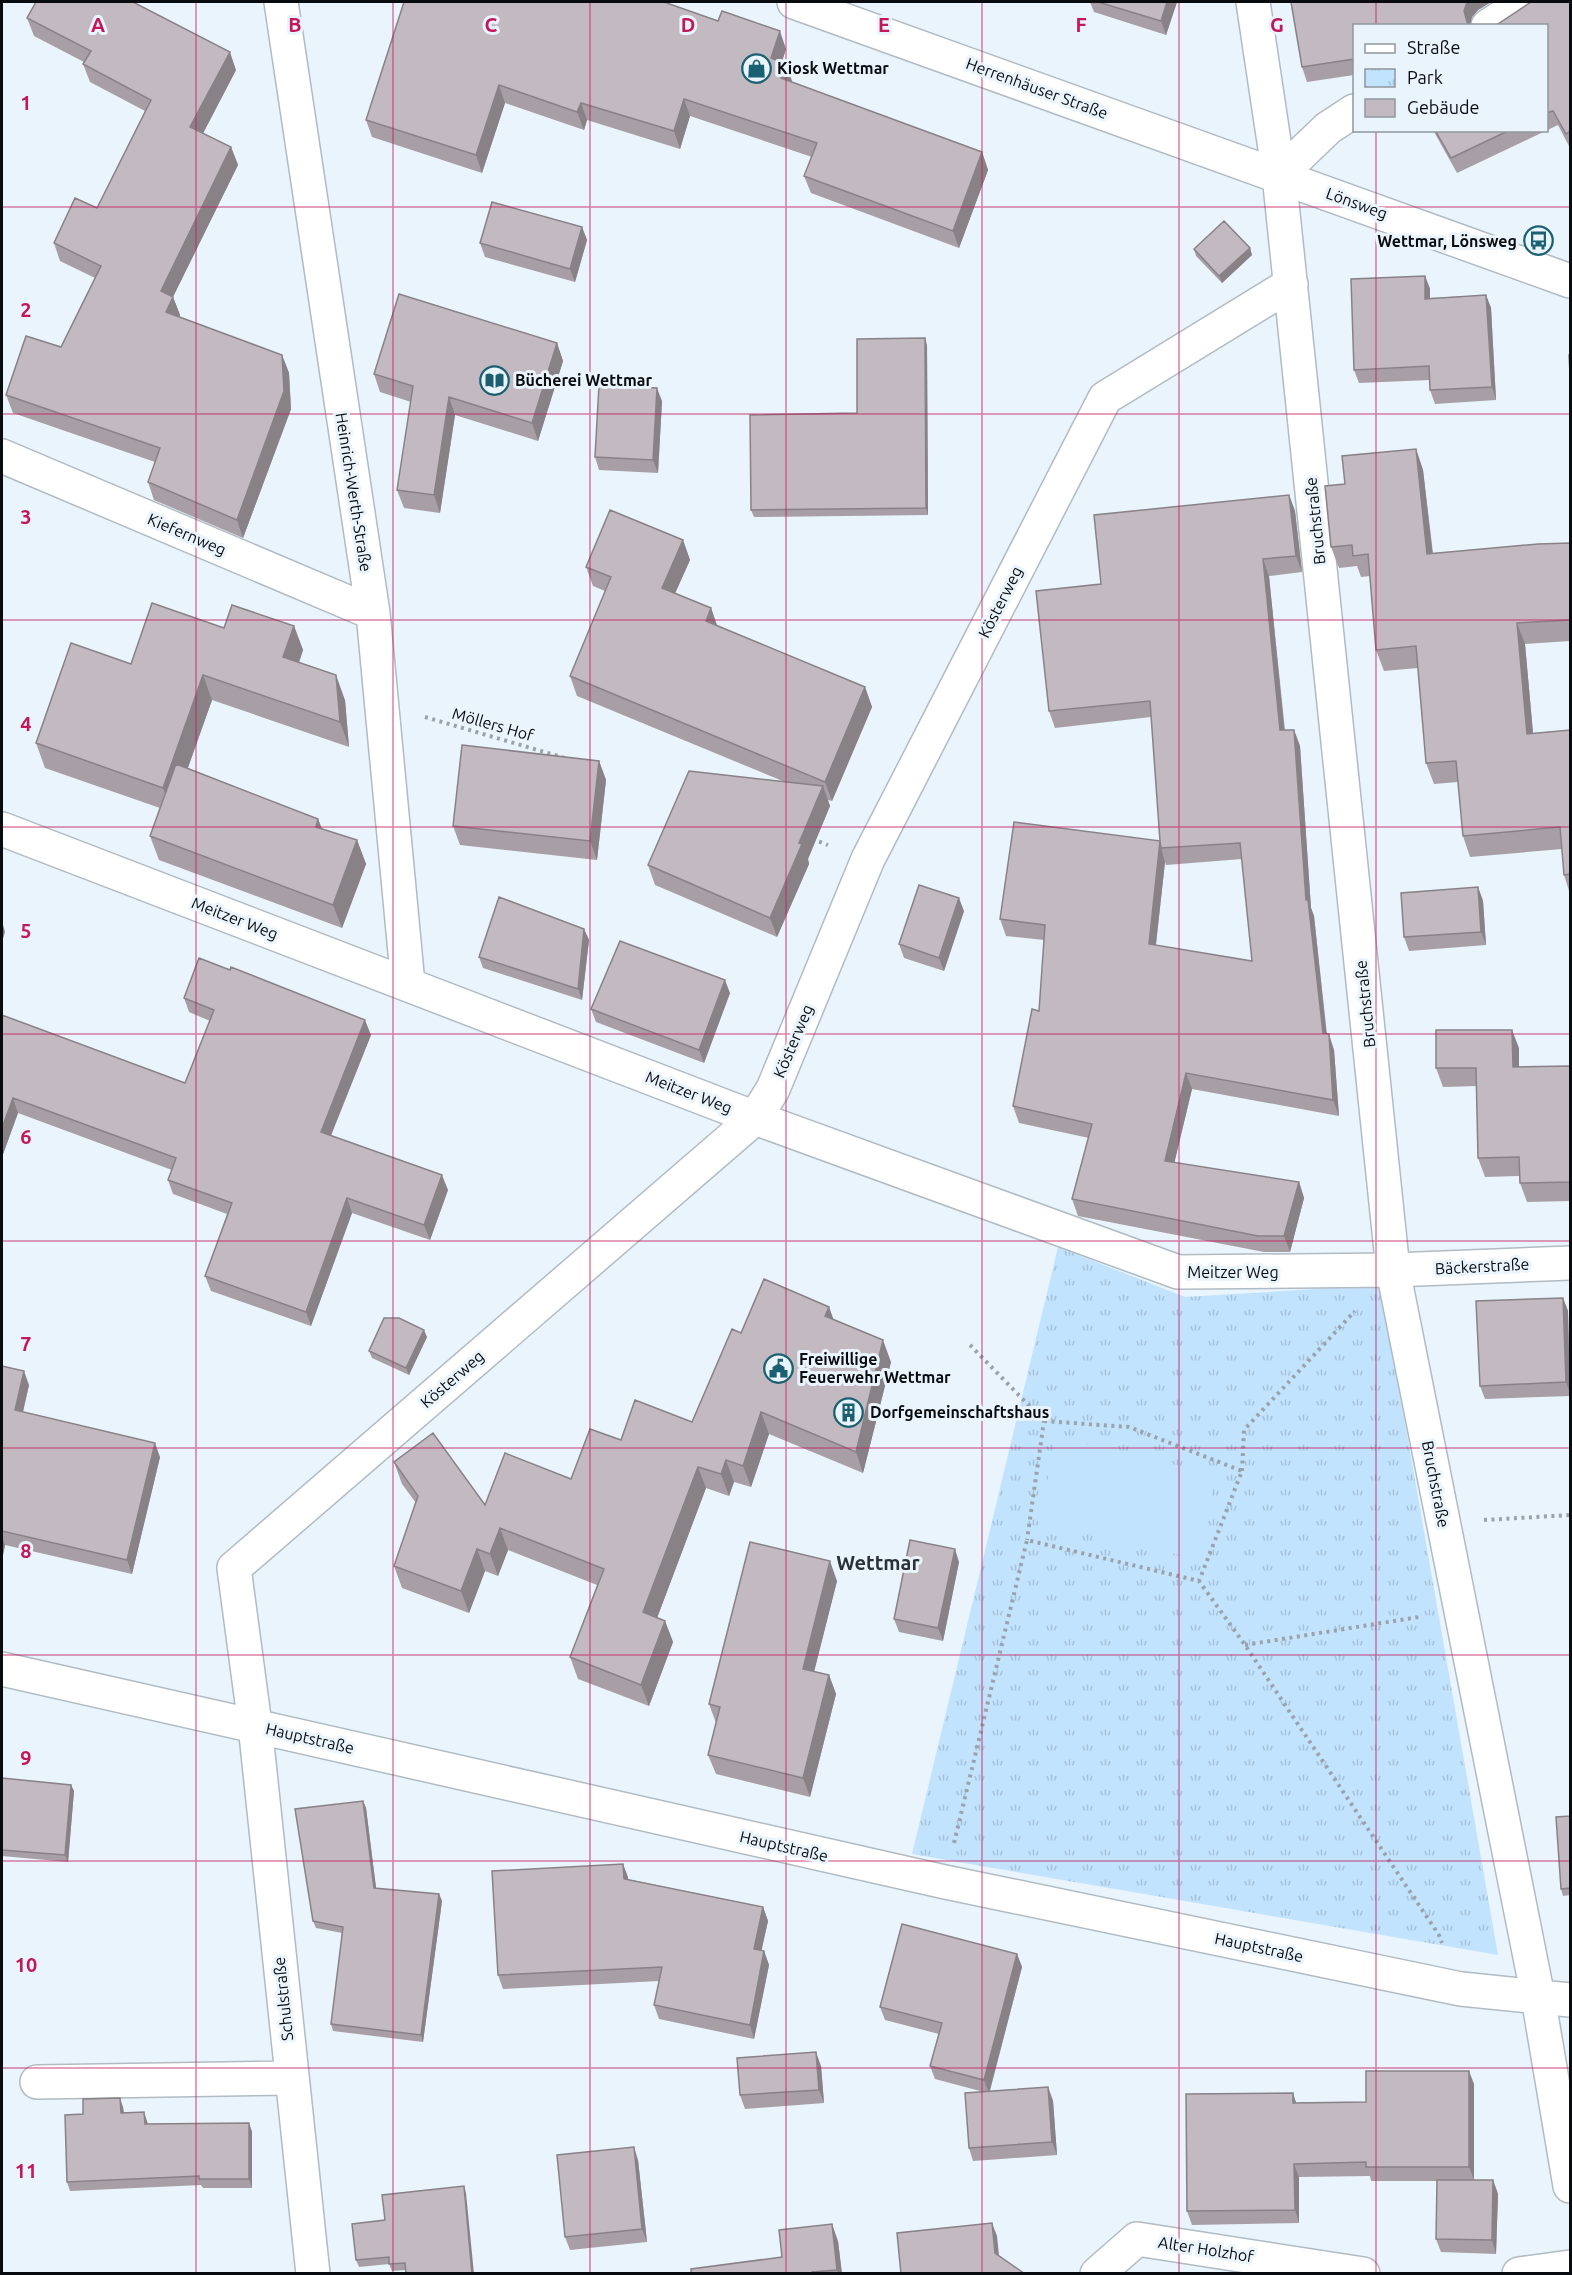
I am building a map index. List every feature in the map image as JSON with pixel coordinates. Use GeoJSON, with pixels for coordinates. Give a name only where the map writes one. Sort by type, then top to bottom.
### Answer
{"type":"FeatureCollection","features":[{"type":"Feature","properties":{"kind":"street","name":"Heinrich-Werth-Straße"},"geometry":{"type":"LineString","coordinates":[[281,2],[373,613],[408,984]]}},
{"type":"Feature","properties":{"kind":"street","name":"Herrenhäuser Straße"},"geometry":{"type":"LineString","coordinates":[[794,2],[1279,175]]}},
{"type":"Feature","properties":{"kind":"street","name":"Bruchstraße"},"geometry":{"type":"LineString","coordinates":[[1253,2],[1279,175],[1393,1270],[1538,1997],[1570,2186]]}},
{"type":"Feature","properties":{"kind":"street"},"geometry":{"type":"LineString","coordinates":[[1491,24],[1525,2]]}},
{"type":"Feature","properties":{"kind":"street"},"geometry":{"type":"LineString","coordinates":[[1279,175],[1328,128],[1353,112]]}},
{"type":"Feature","properties":{"kind":"street","name":"Lönsweg"},"geometry":{"type":"LineString","coordinates":[[1279,175],[1570,281]]}},
{"type":"Feature","properties":{"kind":"street","name":"Kösterweg"},"geometry":{"type":"LineString","coordinates":[[255,1725],[234,1568],[754,1118],[773,1089],[868,859],[1106,398],[1290,284]]}},
{"type":"Feature","properties":{"kind":"street","name":"Kiefernweg"},"geometry":{"type":"LineString","coordinates":[[2,456],[373,613]]}},
{"type":"Feature","properties":{"kind":"street","name":"Meitzer Weg"},"geometry":{"type":"LineString","coordinates":[[2,830],[754,1118],[1178,1272],[1393,1270]]}},
{"type":"Feature","properties":{"kind":"street","name":"Bäckerstraße"},"geometry":{"type":"LineString","coordinates":[[1393,1270],[1570,1263]]}},
{"type":"Feature","properties":{"kind":"street","name":"Hauptstraße"},"geometry":{"type":"LineString","coordinates":[[2,1669],[945,1881],[1461,1989],[1570,2000]]}},
{"type":"Feature","properties":{"kind":"street","name":"Schulstraße"},"geometry":{"type":"LineString","coordinates":[[255,1725],[313,2274]]}},
{"type":"Feature","properties":{"kind":"street"},"geometry":{"type":"LineString","coordinates":[[37,2082],[291,2078]]}},
{"type":"Feature","properties":{"kind":"street","name":"Alter Holzhof"},"geometry":{"type":"LineString","coordinates":[[1097,2274],[1137,2239],[1363,2274]]}},
{"type":"Feature","properties":{"kind":"street"},"geometry":{"type":"LineString","coordinates":[[1519,2274],[1570,2267]]}},
{"type":"Feature","properties":{"kind":"path","name":"Möllers Hof"},"geometry":{"type":"LineString","coordinates":[[383,717],[421,716],[573,760]]}},
{"type":"Feature","properties":{"kind":"path"},"geometry":{"type":"LineString","coordinates":[[802,836],[868,859]]}},
{"type":"Feature","properties":{"kind":"path"},"geometry":{"type":"LineString","coordinates":[[1199,1581],[1242,1471],[1244,1430],[1393,1270]]}},
{"type":"Feature","properties":{"kind":"path"},"geometry":{"type":"LineString","coordinates":[[970,1345],[1044,1421],[1130,1427],[1242,1471]]}},
{"type":"Feature","properties":{"kind":"path"},"geometry":{"type":"LineString","coordinates":[[945,1881],[1027,1540],[1044,1421]]}},
{"type":"Feature","properties":{"kind":"path"},"geometry":{"type":"LineString","coordinates":[[1444,1522],[1570,1515]]}},
{"type":"Feature","properties":{"kind":"path"},"geometry":{"type":"LineString","coordinates":[[1027,1540],[1199,1581],[1245,1645],[1439,1935],[1461,1989]]}},
{"type":"Feature","properties":{"kind":"path"},"geometry":{"type":"LineString","coordinates":[[1245,1645],[1424,1616],[1460,1607]]}},
{"type":"Feature","properties":{"kind":"green space"},"geometry":{"type":"Polygon","coordinates":[[[1058,1247],[1185,1297],[1381,1285],[1498,1955],[912,1854],[1058,1247]]]}},
{"type":"Feature","properties":{"kind":"green space"},"geometry":{"type":"Polygon","coordinates":[[[1057,1438],[1216,1474],[1197,1559],[1038,1523],[1057,1438]]]}},
{"type":"Feature","properties":{"kind":"building"},"geometry":{"type":"Polygon","coordinates":[[[36,2],[133,2],[230,52],[190,127],[231,147],[161,291],[173,297],[166,312],[282,355],[284,391],[237,520],[148,482],[160,448],[6,395],[26,336],[61,347],[101,266],[54,243],[75,198],[97,208],[151,100],[83,64],[91,51],[27,18],[36,2]]]}},
{"type":"Feature","properties":{"kind":"building"},"geometry":{"type":"Polygon","coordinates":[[[404,2],[664,2],[718,21],[722,11],[780,31],[771,58],[786,64],[781,78],[982,152],[953,231],[804,176],[817,143],[684,99],[674,131],[581,103],[577,112],[499,85],[476,155],[366,120],[404,2]]]}},
{"type":"Feature","properties":{"kind":"building"},"geometry":{"type":"Polygon","coordinates":[[[1098,2],[1167,2],[1161,21],[1098,2]]]}},
{"type":"Feature","properties":{"kind":"building"},"geometry":{"type":"Polygon","coordinates":[[[1291,2],[1467,2],[1464,11],[1470,24],[1353,24],[1353,59],[1302,67],[1291,2]]]}},
{"type":"Feature","properties":{"kind":"building"},"geometry":{"type":"Polygon","coordinates":[[[1531,2],[1570,2],[1570,131],[1566,134],[1553,111],[1548,112],[1548,24],[1498,24],[1531,2]]]}},
{"type":"Feature","properties":{"kind":"building"},"geometry":{"type":"Polygon","coordinates":[[[1436,132],[1506,132],[1451,158],[1436,132]]]}},
{"type":"Feature","properties":{"kind":"building"},"geometry":{"type":"Polygon","coordinates":[[[492,202],[582,227],[570,269],[480,243],[492,202]]]}},
{"type":"Feature","properties":{"kind":"building"},"geometry":{"type":"Polygon","coordinates":[[[1224,221],[1250,248],[1219,276],[1194,249],[1224,221]]]}},
{"type":"Feature","properties":{"kind":"building"},"geometry":{"type":"Polygon","coordinates":[[[1425,276],[1425,299],[1486,295],[1492,387],[1430,390],[1429,366],[1354,370],[1351,279],[1425,276]]]}},
{"type":"Feature","properties":{"kind":"building"},"geometry":{"type":"Polygon","coordinates":[[[399,294],[557,343],[532,423],[449,397],[434,495],[397,490],[413,386],[374,374],[399,294]]]}},
{"type":"Feature","properties":{"kind":"building"},"geometry":{"type":"Polygon","coordinates":[[[925,338],[926,508],[751,510],[750,415],[857,413],[857,339],[925,338]]]}},
{"type":"Feature","properties":{"kind":"building"},"geometry":{"type":"Polygon","coordinates":[[[599,385],[657,388],[653,460],[595,457],[599,385]]]}},
{"type":"Feature","properties":{"kind":"building"},"geometry":{"type":"Polygon","coordinates":[[[1416,449],[1427,554],[1570,543],[1570,620],[1517,623],[1527,734],[1570,730],[1570,874],[1564,875],[1560,827],[1463,836],[1456,761],[1426,763],[1416,646],[1376,650],[1368,554],[1353,556],[1352,545],[1331,547],[1325,486],[1345,484],[1342,456],[1416,449]]]}},
{"type":"Feature","properties":{"kind":"building"},"geometry":{"type":"Polygon","coordinates":[[[1289,495],[1296,556],[1263,559],[1280,730],[1294,730],[1306,900],[1308,900],[1323,1033],[1329,1034],[1333,1100],[1186,1073],[1165,1161],[1299,1182],[1284,1236],[1258,1236],[1072,1199],[1092,1124],[1013,1106],[1032,1009],[1039,1011],[1045,925],[1000,919],[1014,822],[1160,841],[1150,701],[1049,711],[1036,591],[1101,584],[1094,515],[1289,495]],[[1160,841],[1149,944],[1252,961],[1240,843],[1161,848],[1160,841]]]}},
{"type":"Feature","properties":{"kind":"building"},"geometry":{"type":"Polygon","coordinates":[[[610,510],[683,540],[662,588],[711,608],[706,621],[865,687],[825,782],[570,676],[611,577],[586,567],[610,510]]]}},
{"type":"Feature","properties":{"kind":"building"},"geometry":{"type":"Polygon","coordinates":[[[152,603],[224,628],[232,605],[294,626],[283,657],[336,675],[340,722],[203,675],[163,788],[36,743],[71,643],[131,664],[152,603]]]}},
{"type":"Feature","properties":{"kind":"building"},"geometry":{"type":"Polygon","coordinates":[[[462,745],[599,761],[590,841],[453,826],[462,745]]]}},
{"type":"Feature","properties":{"kind":"building"},"geometry":{"type":"Polygon","coordinates":[[[176,764],[318,819],[316,827],[357,840],[333,905],[150,836],[176,764]]]}},
{"type":"Feature","properties":{"kind":"building"},"geometry":{"type":"Polygon","coordinates":[[[689,771],[823,786],[799,843],[802,844],[770,918],[648,865],[689,771]]]}},
{"type":"Feature","properties":{"kind":"building"},"geometry":{"type":"Polygon","coordinates":[[[919,885],[959,898],[939,958],[899,944],[919,885]]]}},
{"type":"Feature","properties":{"kind":"building"},"geometry":{"type":"Polygon","coordinates":[[[1478,887],[1481,932],[1404,937],[1401,893],[1478,887]]]}},
{"type":"Feature","properties":{"kind":"building"},"geometry":{"type":"Polygon","coordinates":[[[499,897],[584,929],[578,989],[479,957],[499,897]]]}},
{"type":"Feature","properties":{"kind":"building"},"geometry":{"type":"Polygon","coordinates":[[[620,941],[725,980],[699,1050],[591,1009],[620,941]]]}},
{"type":"Feature","properties":{"kind":"building"},"geometry":{"type":"Polygon","coordinates":[[[199,958],[230,970],[231,967],[365,1020],[321,1132],[442,1175],[424,1225],[347,1198],[306,1312],[205,1276],[232,1203],[168,1180],[176,1158],[13,1098],[2,1128],[2,1015],[185,1083],[214,1010],[184,998],[199,958]]]}},
{"type":"Feature","properties":{"kind":"building"},"geometry":{"type":"Polygon","coordinates":[[[1436,1030],[1512,1030],[1513,1067],[1570,1066],[1570,1182],[1520,1183],[1519,1157],[1478,1158],[1476,1068],[1436,1068],[1436,1030]]]}},
{"type":"Feature","properties":{"kind":"building"},"geometry":{"type":"Polygon","coordinates":[[[764,1279],[829,1307],[825,1316],[883,1340],[856,1452],[761,1412],[743,1466],[726,1460],[721,1474],[698,1467],[643,1612],[665,1621],[641,1685],[570,1657],[604,1569],[500,1528],[490,1554],[477,1549],[461,1591],[394,1566],[418,1496],[394,1462],[433,1433],[485,1505],[505,1453],[571,1479],[590,1429],[621,1440],[635,1400],[692,1422],[732,1329],[741,1333],[764,1279]]]}},
{"type":"Feature","properties":{"kind":"building"},"geometry":{"type":"Polygon","coordinates":[[[1563,1298],[1566,1382],[1480,1386],[1476,1301],[1563,1298]]]}},
{"type":"Feature","properties":{"kind":"building"},"geometry":{"type":"Polygon","coordinates":[[[384,1318],[399,1318],[424,1330],[406,1368],[369,1351],[384,1318]]]}},
{"type":"Feature","properties":{"kind":"building"},"geometry":{"type":"Polygon","coordinates":[[[2,1366],[24,1371],[15,1410],[155,1443],[127,1560],[2,1531],[2,1366]]]}},
{"type":"Feature","properties":{"kind":"building"},"geometry":{"type":"Polygon","coordinates":[[[910,1540],[955,1549],[938,1628],[894,1619],[910,1540]]]}},
{"type":"Feature","properties":{"kind":"building"},"geometry":{"type":"Polygon","coordinates":[[[750,1542],[830,1561],[803,1669],[829,1675],[803,1778],[708,1755],[720,1707],[709,1704],[750,1542]]]}},
{"type":"Feature","properties":{"kind":"building"},"geometry":{"type":"Polygon","coordinates":[[[2,1778],[71,1785],[65,1855],[2,1850],[2,1778]]]}},
{"type":"Feature","properties":{"kind":"building"},"geometry":{"type":"Polygon","coordinates":[[[363,1801],[374,1888],[439,1894],[421,2035],[331,2024],[343,1927],[313,1921],[295,1809],[363,1801]]]}},
{"type":"Feature","properties":{"kind":"building"},"geometry":{"type":"Polygon","coordinates":[[[1570,1816],[1570,1888],[1561,1889],[1556,1817],[1570,1816]]]}},
{"type":"Feature","properties":{"kind":"building"},"geometry":{"type":"Polygon","coordinates":[[[623,1864],[624,1879],[763,1907],[754,1949],[764,1951],[750,2025],[654,2005],[662,1967],[498,1975],[492,1871],[623,1864]]]}},
{"type":"Feature","properties":{"kind":"building"},"geometry":{"type":"Polygon","coordinates":[[[902,1924],[1017,1954],[984,2080],[930,2066],[942,2023],[880,2007],[902,1924]]]}},
{"type":"Feature","properties":{"kind":"building"},"geometry":{"type":"Polygon","coordinates":[[[816,2052],[819,2090],[740,2095],[737,2058],[816,2052]]]}},
{"type":"Feature","properties":{"kind":"building"},"geometry":{"type":"Polygon","coordinates":[[[1366,2071],[1469,2071],[1469,2167],[1366,2167],[1366,2162],[1294,2164],[1295,2210],[1187,2211],[1186,2094],[1293,2093],[1293,2103],[1366,2102],[1366,2071]]]}},
{"type":"Feature","properties":{"kind":"building"},"geometry":{"type":"Polygon","coordinates":[[[1048,2087],[1052,2142],[969,2148],[965,2093],[1048,2087]]]}},
{"type":"Feature","properties":{"kind":"building"},"geometry":{"type":"Polygon","coordinates":[[[120,2098],[121,2113],[144,2112],[145,2124],[249,2123],[249,2179],[199,2179],[199,2176],[67,2182],[65,2115],[83,2114],[83,2099],[120,2098]]]}},
{"type":"Feature","properties":{"kind":"building"},"geometry":{"type":"Polygon","coordinates":[[[634,2147],[642,2229],[565,2237],[557,2155],[634,2147]]]}},
{"type":"Feature","properties":{"kind":"building"},"geometry":{"type":"Polygon","coordinates":[[[1437,2180],[1493,2180],[1492,2240],[1436,2239],[1437,2180]]]}},
{"type":"Feature","properties":{"kind":"building"},"geometry":{"type":"Polygon","coordinates":[[[464,2186],[472,2274],[406,2274],[405,2263],[389,2264],[389,2257],[356,2260],[352,2224],[385,2220],[382,2195],[464,2186]]]}},
{"type":"Feature","properties":{"kind":"building"},"geometry":{"type":"Polygon","coordinates":[[[992,2223],[995,2253],[1025,2274],[901,2274],[897,2233],[992,2223]]]}},
{"type":"Feature","properties":{"kind":"building"},"geometry":{"type":"Polygon","coordinates":[[[832,2224],[837,2270],[812,2272],[812,2274],[691,2274],[691,2269],[782,2257],[779,2230],[832,2224]]]}},
{"type":"Feature","properties":{"kind":"place","name":"Kiosk Wettmar"},"geometry":{"type":"Point","coordinates":[756,68]}},
{"type":"Feature","properties":{"kind":"place","name":"Wettmar, Lönsweg"},"geometry":{"type":"Point","coordinates":[1538,241]}},
{"type":"Feature","properties":{"kind":"place","name":"Bücherei Wettmar"},"geometry":{"type":"Point","coordinates":[494,380]}},
{"type":"Feature","properties":{"kind":"place","name":"Freiwillige Feuerwehr Wettmar"},"geometry":{"type":"Point","coordinates":[778,1368]}},
{"type":"Feature","properties":{"kind":"place","name":"Dorfgemeinschaftshaus"},"geometry":{"type":"Point","coordinates":[849,1412]}},
{"type":"Feature","properties":{"kind":"district","name":"Wettmar"},"geometry":{"type":"Point","coordinates":[878,1563]}}]}
